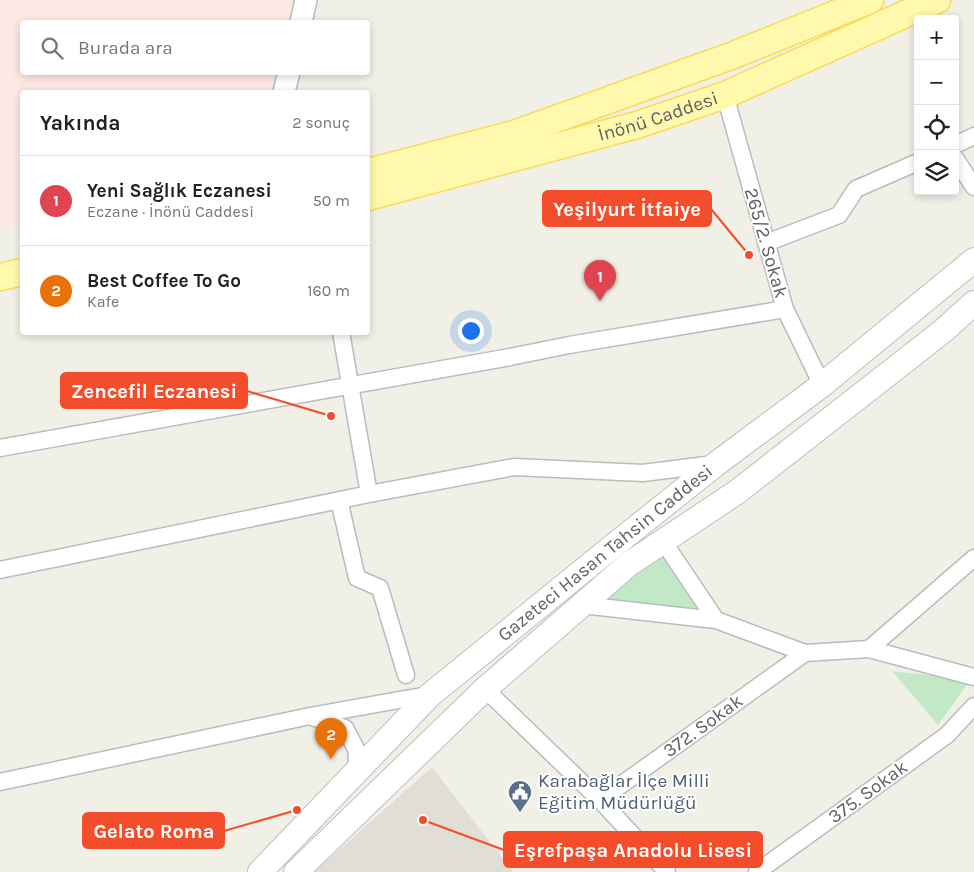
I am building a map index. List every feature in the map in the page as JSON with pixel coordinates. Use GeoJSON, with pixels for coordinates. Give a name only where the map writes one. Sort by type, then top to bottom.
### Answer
{"type":"FeatureCollection","features":[{"type":"Feature","properties":{"kind":"main road","name":"İnönü Caddesi"},"geometry":{"type":"LineString","coordinates":[[370,171],[514,134],[731,56],[870,0]]}},
{"type":"Feature","properties":{"kind":"main road","name":"İnönü Caddesi"},"geometry":{"type":"LineString","coordinates":[[370,196],[637,125],[725,95],[937,0]]}},
{"type":"Feature","properties":{"kind":"main road","name":"Gazeteci Hasan Tahsin Caddesi"},"geometry":{"type":"LineString","coordinates":[[260,872],[430,696],[716,464],[822,385],[974,260]]}},
{"type":"Feature","properties":{"kind":"main road"},"geometry":{"type":"LineString","coordinates":[[0,277],[20,272]]}},
{"type":"Feature","properties":{"kind":"main road","name":"Gazeteci Hasan Tahsin Caddesi"},"geometry":{"type":"LineString","coordinates":[[296,872],[485,689],[630,564],[737,492],[943,331],[974,303]]}},
{"type":"Feature","properties":{"kind":"street"},"geometry":{"type":"LineString","coordinates":[[301,20],[306,0]]}},
{"type":"Feature","properties":{"kind":"street"},"geometry":{"type":"LineString","coordinates":[[284,90],[288,75]]}},
{"type":"Feature","properties":{"kind":"street","name":"265/2. Sokak"},"geometry":{"type":"LineString","coordinates":[[725,95],[785,309],[822,385]]}},
{"type":"Feature","properties":{"kind":"street"},"geometry":{"type":"LineString","coordinates":[[959,143],[974,136]]}},
{"type":"Feature","properties":{"kind":"street"},"geometry":{"type":"LineString","coordinates":[[766,243],[840,215],[856,189],[914,164]]}},
{"type":"Feature","properties":{"kind":"street"},"geometry":{"type":"LineString","coordinates":[[959,164],[974,187]]}},
{"type":"Feature","properties":{"kind":"street"},"geometry":{"type":"LineString","coordinates":[[0,448],[569,345],[785,309]]}},
{"type":"Feature","properties":{"kind":"street"},"geometry":{"type":"LineString","coordinates":[[342,335],[369,494]]}},
{"type":"Feature","properties":{"kind":"street"},"geometry":{"type":"LineString","coordinates":[[0,570],[339,500],[514,467],[643,473],[716,464]]}},
{"type":"Feature","properties":{"kind":"street"},"geometry":{"type":"LineString","coordinates":[[339,500],[357,578],[380,588],[406,676]]}},
{"type":"Feature","properties":{"kind":"street"},"geometry":{"type":"LineString","coordinates":[[663,542],[716,620]]}},
{"type":"Feature","properties":{"kind":"street"},"geometry":{"type":"LineString","coordinates":[[869,649],[974,558]]}},
{"type":"Feature","properties":{"kind":"street"},"geometry":{"type":"LineString","coordinates":[[582,606],[716,620],[805,653],[869,649],[974,677]]}},
{"type":"Feature","properties":{"kind":"street","name":"372. Sokak"},"geometry":{"type":"LineString","coordinates":[[600,800],[805,653]]}},
{"type":"Feature","properties":{"kind":"street"},"geometry":{"type":"LineString","coordinates":[[485,689],[600,800],[667,872]]}},
{"type":"Feature","properties":{"kind":"street"},"geometry":{"type":"LineString","coordinates":[[0,782],[310,716],[430,696]]}},
{"type":"Feature","properties":{"kind":"street","name":"375. Sokak"},"geometry":{"type":"LineString","coordinates":[[758,872],[947,735],[974,706]]}},
{"type":"Feature","properties":{"kind":"street"},"geometry":{"type":"LineString","coordinates":[[310,716],[345,728],[357,751],[356,774]]}},
{"type":"Feature","properties":{"kind":"shaded area"},"geometry":{"type":"Polygon","coordinates":[[[0,0],[299,0],[294,20],[20,20],[20,75],[282,75],[279,90],[20,90],[20,223],[0,228],[0,0]]]}},
{"type":"Feature","properties":{"kind":"shaded area"},"geometry":{"type":"Polygon","coordinates":[[[432,767],[513,872],[314,872],[432,767]]]}},
{"type":"Feature","properties":{"kind":"green space"},"geometry":{"type":"Polygon","coordinates":[[[658,544],[707,612],[593,597],[658,544]]]}},
{"type":"Feature","properties":{"kind":"green space"},"geometry":{"type":"Polygon","coordinates":[[[892,671],[970,680],[938,725],[892,671]]]}},
{"type":"Feature","properties":{"kind":"place","name":"Yeşilyurt İtfaiye"},"geometry":{"type":"Point","coordinates":[749,255]}},
{"type":"Feature","properties":{"kind":"place","name":"Yeni Sağlık Eczanesi"},"geometry":{"type":"Point","coordinates":[600,301]}},
{"type":"Feature","properties":{"kind":"place","name":"Zencefil Eczanesi"},"geometry":{"type":"Point","coordinates":[331,416]}},
{"type":"Feature","properties":{"kind":"place","name":"Best Coffee To Go"},"geometry":{"type":"Point","coordinates":[331,759]}},
{"type":"Feature","properties":{"kind":"place","name":"Gelato Roma"},"geometry":{"type":"Point","coordinates":[297,810]}},
{"type":"Feature","properties":{"kind":"place","name":"Karabağlar İlçe Milli Eğitim Müdürlüğü"},"geometry":{"type":"Point","coordinates":[520,813]}},
{"type":"Feature","properties":{"kind":"place","name":"Eşrefpaşa Anadolu Lisesi"},"geometry":{"type":"Point","coordinates":[423,820]}}]}
